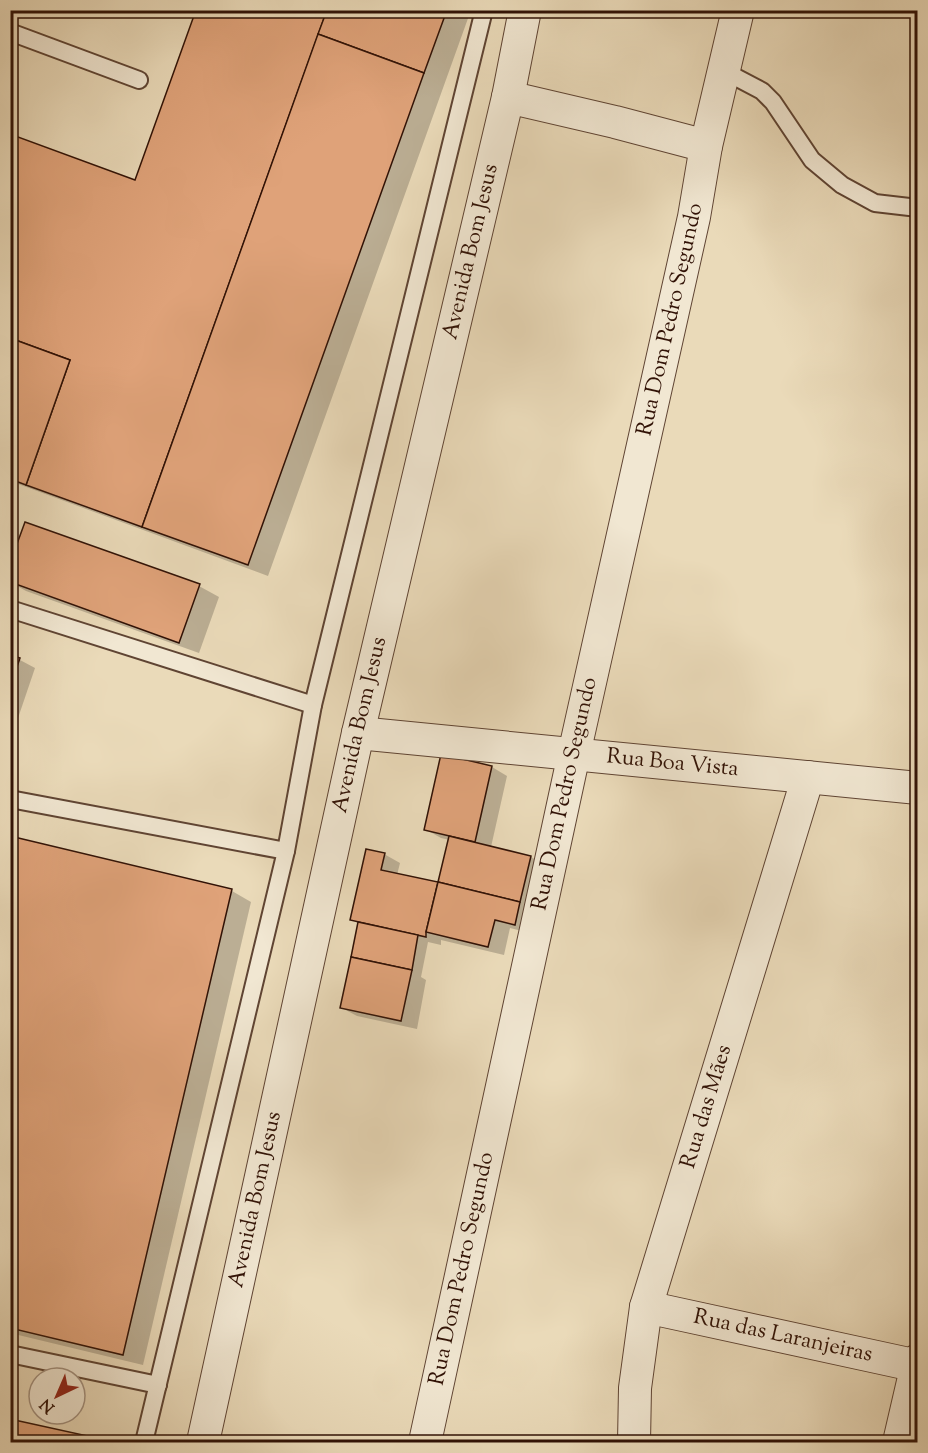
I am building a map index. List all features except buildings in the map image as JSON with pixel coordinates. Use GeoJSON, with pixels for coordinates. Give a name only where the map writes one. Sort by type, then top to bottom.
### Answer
{"type":"FeatureCollection","features":[{"type":"Feature","properties":{"kind":"street","name":"Avenida Bom Jesus"},"geometry":{"type":"LineString","coordinates":[[204,1443],[358,733],[508,98],[525,10]]}},
{"type":"Feature","properties":{"kind":"street","name":"Rua Dom Pedro Segundo"},"geometry":{"type":"LineString","coordinates":[[425,1443],[574,754],[694,217],[706,146],[738,10]]}},
{"type":"Feature","properties":{"kind":"street"},"geometry":{"type":"LineString","coordinates":[[508,98],[615,122],[706,146]]}},
{"type":"Feature","properties":{"kind":"street","name":"Rua Boa Vista"},"geometry":{"type":"LineString","coordinates":[[358,733],[918,788]]}},
{"type":"Feature","properties":{"kind":"street","name":"Rua das Mães"},"geometry":{"type":"LineString","coordinates":[[634,1443],[636,1388],[646,1307],[808,777]]}},
{"type":"Feature","properties":{"kind":"street","name":"Rua das Laranjeiras"},"geometry":{"type":"LineString","coordinates":[[646,1307],[917,1364]]}},
{"type":"Feature","properties":{"kind":"street"},"geometry":{"type":"LineString","coordinates":[[899,1443],[917,1364]]}},
{"type":"Feature","properties":{"kind":"lane"},"geometry":{"type":"LineString","coordinates":[[144,1443],[285,851],[313,705],[484,10]]}},
{"type":"Feature","properties":{"kind":"lane"},"geometry":{"type":"LineString","coordinates":[[10,32],[139,80]]}},
{"type":"Feature","properties":{"kind":"lane"},"geometry":{"type":"LineString","coordinates":[[724,71],[762,91],[773,102],[812,160],[842,185],[875,203],[918,208]]}},
{"type":"Feature","properties":{"kind":"lane"},"geometry":{"type":"LineString","coordinates":[[10,609],[313,705]]}},
{"type":"Feature","properties":{"kind":"lane"},"geometry":{"type":"LineString","coordinates":[[10,799],[285,851]]}},
{"type":"Feature","properties":{"kind":"lane"},"geometry":{"type":"LineString","coordinates":[[10,1354],[158,1384]]}}]}
